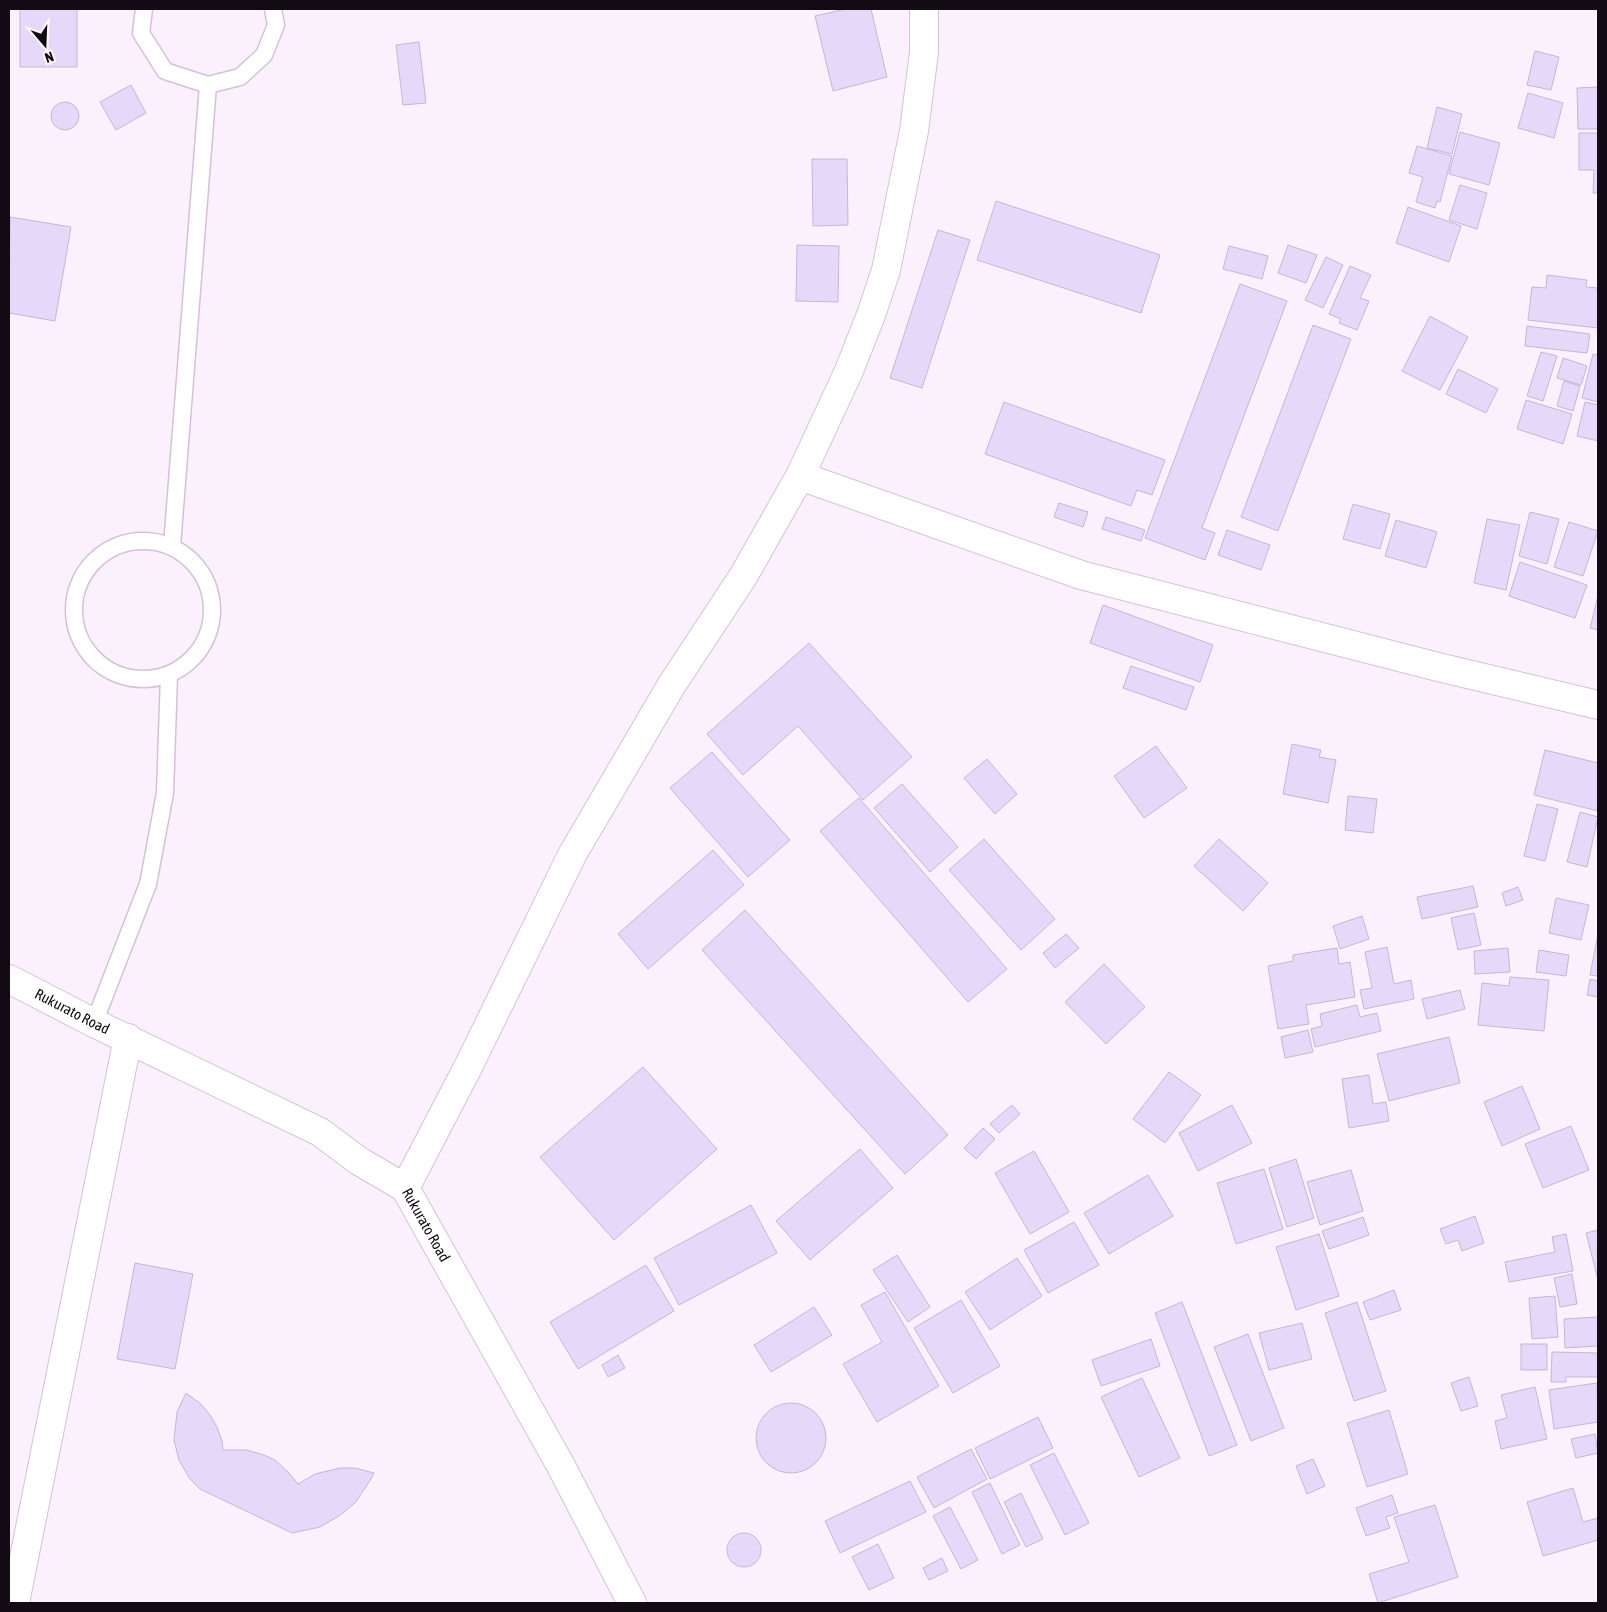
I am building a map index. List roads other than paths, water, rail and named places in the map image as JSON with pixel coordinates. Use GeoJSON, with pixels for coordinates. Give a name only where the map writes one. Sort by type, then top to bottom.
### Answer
{"type":"FeatureCollection","features":[{"type":"Feature","properties":{"kind":"street"},"geometry":{"type":"LineString","coordinates":[[405,1188],[467,1069],[572,855],[671,686],[744,575],[800,476],[848,373],[871,316],[886,270],[914,131],[924,52],[924,9]]}},
{"type":"Feature","properties":{"kind":"street"},"geometry":{"type":"LineString","coordinates":[[800,476],[1081,575],[1438,667],[1598,705]]}},
{"type":"Feature","properties":{"kind":"street","name":"Rukurato Road"},"geometry":{"type":"LineString","coordinates":[[9,978],[94,1023],[320,1132],[359,1161],[405,1188],[561,1466],[632,1603]]}},
{"type":"Feature","properties":{"kind":"street"},"geometry":{"type":"LineString","coordinates":[[15,1603],[128,1038]]}},
{"type":"Feature","properties":{"kind":"lane"},"geometry":{"type":"LineString","coordinates":[[144,9],[141,33],[165,71],[208,85],[240,77],[264,55],[276,24],[273,9]]}},
{"type":"Feature","properties":{"kind":"lane"},"geometry":{"type":"LineString","coordinates":[[172,546],[208,85]]}},
{"type":"Feature","properties":{"kind":"lane"},"geometry":{"type":"LineString","coordinates":[[149,540],[172,546],[194,562],[209,585],[214,611],[208,638],[192,661],[169,675],[138,680],[109,672],[86,652],[74,624],[75,593],[85,571],[102,553],[124,543],[149,540]]}},
{"type":"Feature","properties":{"kind":"lane"},"geometry":{"type":"LineString","coordinates":[[94,1023],[148,884],[165,793],[169,675]]}}]}
